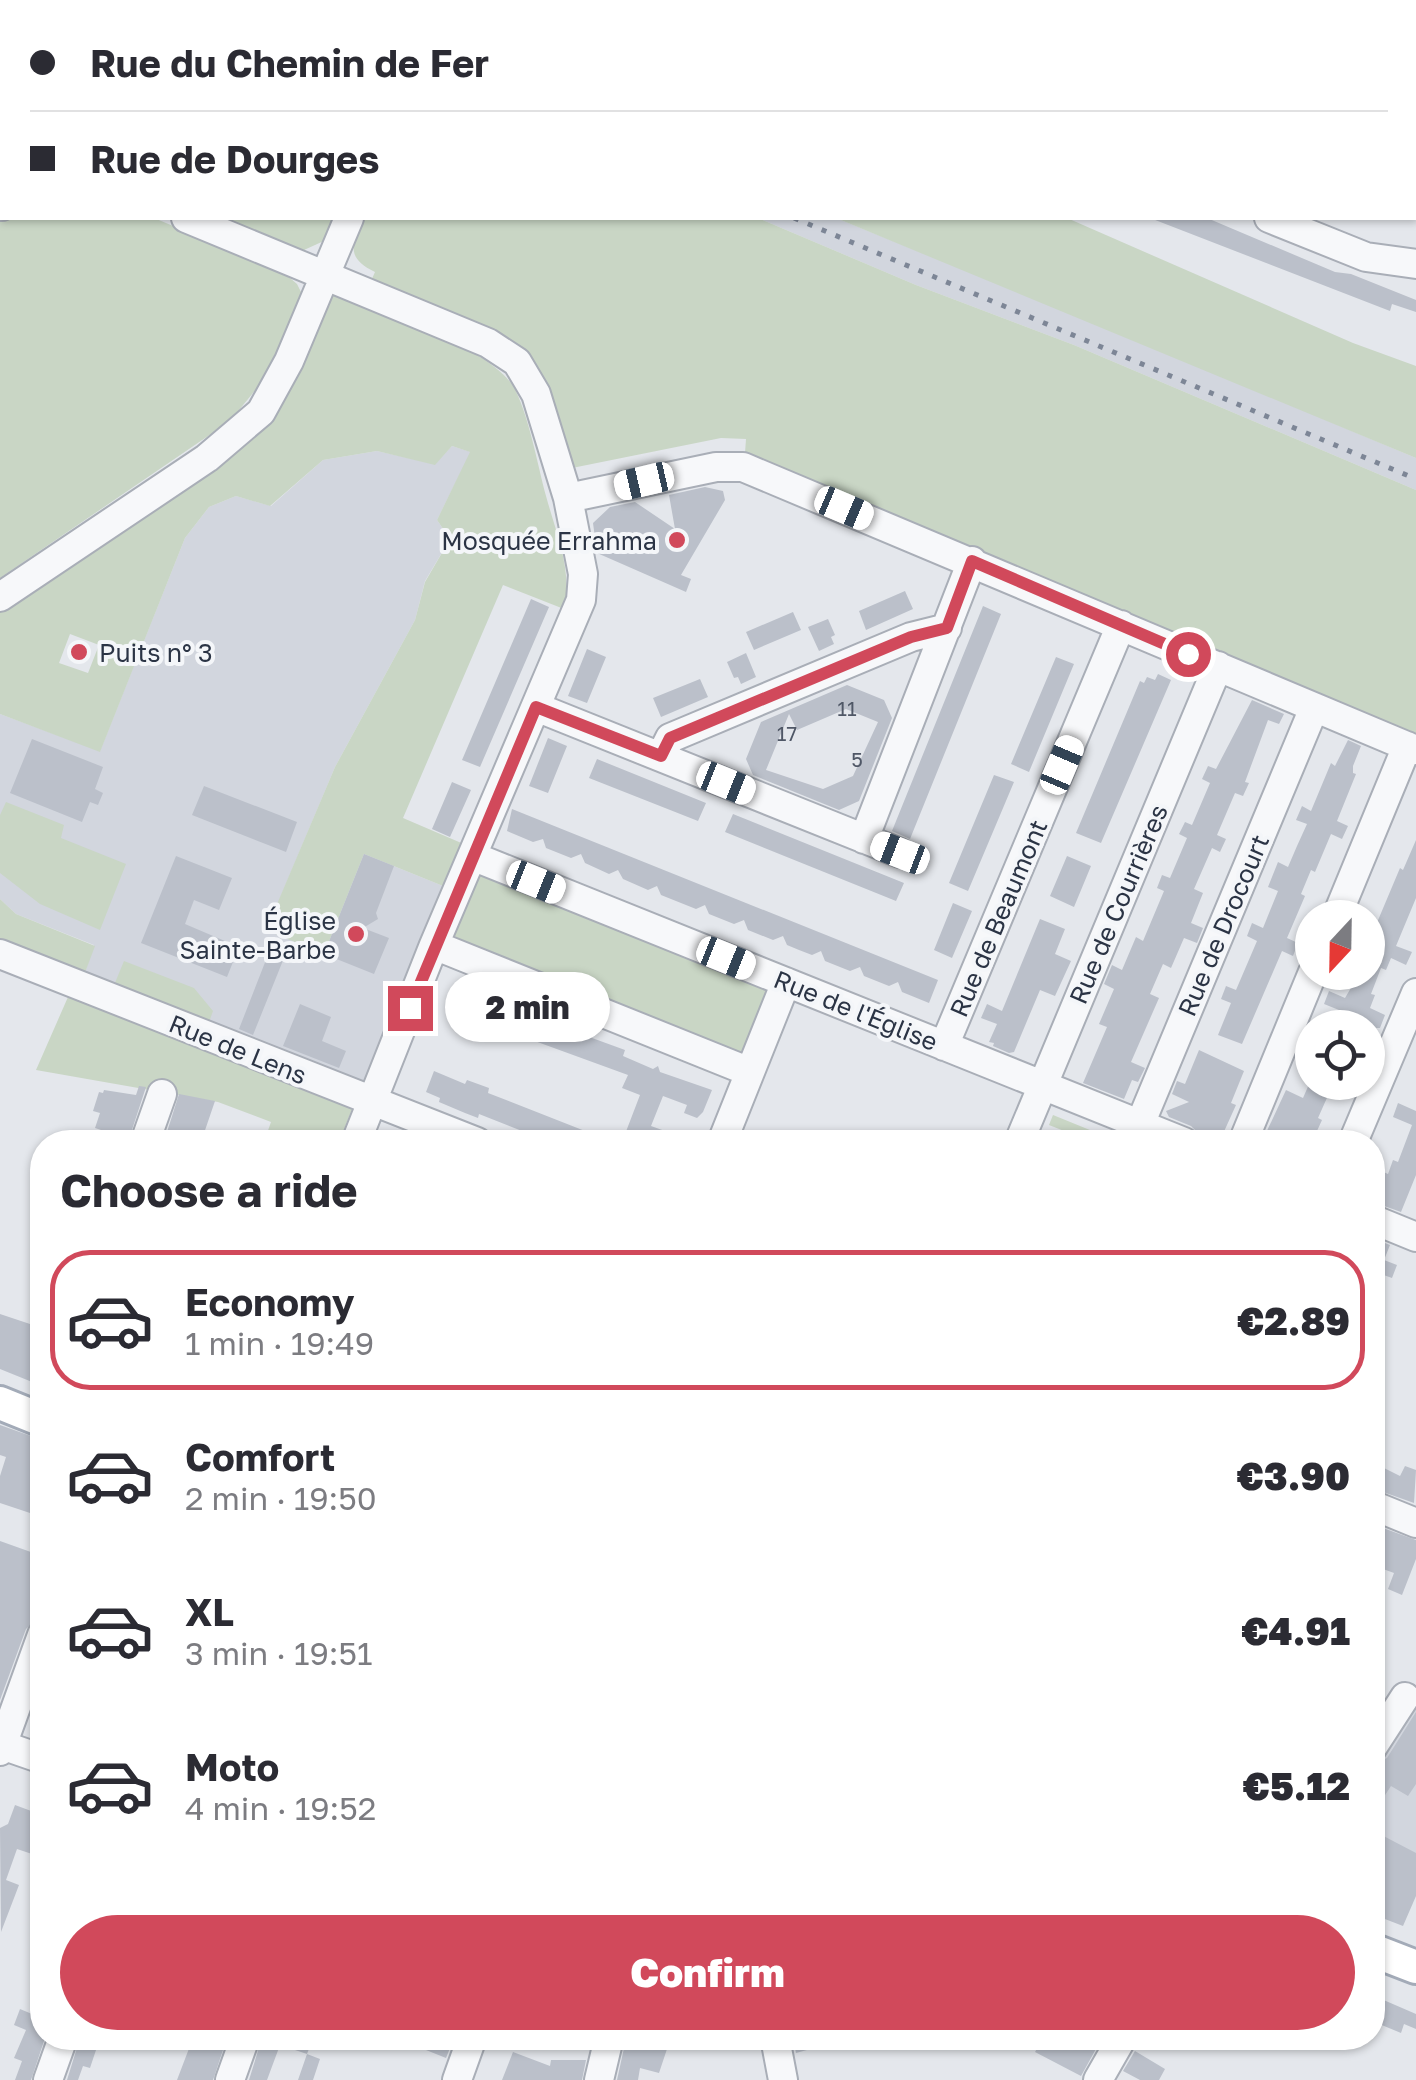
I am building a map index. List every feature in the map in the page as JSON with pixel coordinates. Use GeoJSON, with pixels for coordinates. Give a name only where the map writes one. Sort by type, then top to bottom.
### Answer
{"type":"FeatureCollection","features":[{"type":"Feature","properties":{"kind":"main road"},"geometry":{"type":"LineString","coordinates":[[0,1384],[30,1396]]}},
{"type":"Feature","properties":{"kind":"main road"},"geometry":{"type":"LineString","coordinates":[[0,1403],[30,1415]]}},
{"type":"Feature","properties":{"kind":"main road"},"geometry":{"type":"LineString","coordinates":[[1385,1935],[1416,1947]]}},
{"type":"Feature","properties":{"kind":"main road"},"geometry":{"type":"LineString","coordinates":[[1385,1955],[1416,1967]]}},
{"type":"Feature","properties":{"kind":"street"},"geometry":{"type":"LineString","coordinates":[[191,220],[488,343],[517,362],[536,394],[568,498],[583,574],[581,600],[434,945],[361,1130]]}},
{"type":"Feature","properties":{"kind":"street"},"geometry":{"type":"LineString","coordinates":[[0,597],[208,458],[261,412],[289,361],[348,220]]}},
{"type":"Feature","properties":{"kind":"street"},"geometry":{"type":"LineString","coordinates":[[1274,220],[1366,257],[1416,264]]}},
{"type":"Feature","properties":{"kind":"street"},"geometry":{"type":"LineString","coordinates":[[568,498],[716,467],[743,468],[1411,748],[1344,900]]}},
{"type":"Feature","properties":{"kind":"street"},"geometry":{"type":"LineString","coordinates":[[864,839],[972,561]]}},
{"type":"Feature","properties":{"kind":"street","name":"Rue de Beaumont"},"geometry":{"type":"LineString","coordinates":[[944,1046],[1121,625]]}},
{"type":"Feature","properties":{"kind":"street"},"geometry":{"type":"LineString","coordinates":[[661,756],[670,738],[911,637],[947,628]]}},
{"type":"Feature","properties":{"kind":"street","name":"Rue de Courrières"},"geometry":{"type":"LineString","coordinates":[[1024,1130],[1218,666]]}},
{"type":"Feature","properties":{"kind":"street"},"geometry":{"type":"LineString","coordinates":[[536,707],[900,853]]}},
{"type":"Feature","properties":{"kind":"street","name":"Rue de Drocourt"},"geometry":{"type":"LineString","coordinates":[[1138,1130],[1314,708]]}},
{"type":"Feature","properties":{"kind":"street","name":"Rue de l'Église"},"geometry":{"type":"LineString","coordinates":[[472,856],[1042,1086],[1128,1130]]}},
{"type":"Feature","properties":{"kind":"street"},"geometry":{"type":"LineString","coordinates":[[434,945],[750,1072]]}},
{"type":"Feature","properties":{"kind":"street","name":"Rue de Lens"},"geometry":{"type":"LineString","coordinates":[[0,954],[445,1130]]}},
{"type":"Feature","properties":{"kind":"street"},"geometry":{"type":"LineString","coordinates":[[727,1130],[786,982]]}},
{"type":"Feature","properties":{"kind":"street"},"geometry":{"type":"LineString","coordinates":[[1248,1130],[1306,990]]}},
{"type":"Feature","properties":{"kind":"street"},"geometry":{"type":"LineString","coordinates":[[1358,1130],[1416,993]]}},
{"type":"Feature","properties":{"kind":"street"},"geometry":{"type":"LineString","coordinates":[[149,1130],[162,1094]]}},
{"type":"Feature","properties":{"kind":"street"},"geometry":{"type":"LineString","coordinates":[[1385,1224],[1416,1236]]}},
{"type":"Feature","properties":{"kind":"street"},"geometry":{"type":"LineString","coordinates":[[0,1394],[30,1406]]}},
{"type":"Feature","properties":{"kind":"street"},"geometry":{"type":"LineString","coordinates":[[1385,1510],[1416,1523]]}},
{"type":"Feature","properties":{"kind":"street"},"geometry":{"type":"LineString","coordinates":[[30,1667],[1,1748],[30,1756]]}},
{"type":"Feature","properties":{"kind":"street"},"geometry":{"type":"LineString","coordinates":[[1385,1728],[1405,1696]]}},
{"type":"Feature","properties":{"kind":"street"},"geometry":{"type":"LineString","coordinates":[[1385,1944],[1416,1957]]}},
{"type":"Feature","properties":{"kind":"street"},"geometry":{"type":"LineString","coordinates":[[48,2080],[59,2050]]}},
{"type":"Feature","properties":{"kind":"street"},"geometry":{"type":"LineString","coordinates":[[230,2080],[241,2050]]}},
{"type":"Feature","properties":{"kind":"street"},"geometry":{"type":"LineString","coordinates":[[457,2080],[468,2050]]}},
{"type":"Feature","properties":{"kind":"street"},"geometry":{"type":"LineString","coordinates":[[599,2080],[606,2050]]}},
{"type":"Feature","properties":{"kind":"street"},"geometry":{"type":"LineString","coordinates":[[777,2050],[783,2080]]}},
{"type":"Feature","properties":{"kind":"street"},"geometry":{"type":"LineString","coordinates":[[1098,2080],[1115,2050]]}},
{"type":"Feature","properties":{"kind":"shaded area"},"geometry":{"type":"Polygon","coordinates":[[[763,220],[841,220],[1083,318],[1416,458],[1416,490],[1074,345],[916,285],[763,220]]]}},
{"type":"Feature","properties":{"kind":"shaded area"},"geometry":{"type":"Polygon","coordinates":[[[452,446],[471,452],[437,520],[450,539],[425,581],[415,620],[335,767],[267,929],[324,954],[364,854],[448,888],[366,1092],[83,978],[94,945],[16,914],[0,899],[0,714],[100,751],[185,538],[209,507],[236,496],[271,506],[323,460],[377,451],[435,464],[452,446]]]}},
{"type":"Feature","properties":{"kind":"shaded area"},"geometry":{"type":"Polygon","coordinates":[[[1416,1700],[1416,1873],[1385,1857],[1385,1746],[1416,1700]]]}},
{"type":"Feature","properties":{"kind":"green space"},"geometry":{"type":"Polygon","coordinates":[[[0,220],[159,220],[283,272],[297,284],[303,296],[266,377],[230,421],[0,578],[0,220]]]}},
{"type":"Feature","properties":{"kind":"green space"},"geometry":{"type":"Polygon","coordinates":[[[224,220],[337,220],[326,240],[304,250],[224,220]]]}},
{"type":"Feature","properties":{"kind":"green space"},"geometry":{"type":"Polygon","coordinates":[[[362,220],[763,220],[916,285],[1074,345],[1416,490],[1416,740],[745,453],[746,439],[721,438],[572,468],[551,397],[530,359],[479,324],[371,281],[375,272],[355,255],[356,235],[362,220]]]}},
{"type":"Feature","properties":{"kind":"green space"},"geometry":{"type":"Polygon","coordinates":[[[841,220],[1072,220],[1353,343],[1416,366],[1416,458],[841,220]]]}},
{"type":"Feature","properties":{"kind":"green space"},"geometry":{"type":"Polygon","coordinates":[[[330,292],[456,343],[500,371],[513,386],[528,424],[565,566],[564,609],[503,585],[403,818],[466,845],[448,888],[364,854],[324,954],[266,930],[335,767],[415,620],[425,582],[450,539],[437,520],[470,452],[452,446],[435,465],[377,451],[323,460],[270,506],[236,496],[209,507],[185,538],[100,752],[0,714],[0,612],[232,454],[330,292]],[[70,634],[59,663],[88,673],[99,645],[70,634]]]}},
{"type":"Feature","properties":{"kind":"green space"},"geometry":{"type":"Polygon","coordinates":[[[6,802],[64,825],[61,838],[126,864],[100,930],[40,904],[0,873],[0,815],[6,802]]]}},
{"type":"Feature","properties":{"kind":"green space"},"geometry":{"type":"Polygon","coordinates":[[[476,871],[771,990],[742,1062],[447,943],[476,871]]]}},
{"type":"Feature","properties":{"kind":"green space"},"geometry":{"type":"Polygon","coordinates":[[[0,899],[16,914],[95,946],[83,978],[0,945],[0,899]]]}},
{"type":"Feature","properties":{"kind":"green space"},"geometry":{"type":"Polygon","coordinates":[[[124,961],[194,988],[213,1011],[207,1028],[112,990],[124,961]]]}},
{"type":"Feature","properties":{"kind":"green space"},"geometry":{"type":"Polygon","coordinates":[[[68,997],[352,1109],[344,1130],[268,1130],[271,1122],[218,1102],[36,1070],[68,997]]]}},
{"type":"Feature","properties":{"kind":"green space"},"geometry":{"type":"Polygon","coordinates":[[[1053,1115],[1090,1130],[1062,1130],[1049,1125],[1053,1115]]]}},
{"type":"Feature","properties":{"kind":"building"},"geometry":{"type":"Polygon","coordinates":[[[1155,220],[1212,220],[1335,272],[1351,274],[1416,300],[1416,312],[1392,304],[1390,311],[1155,220]]]}},
{"type":"Feature","properties":{"kind":"building"},"geometry":{"type":"Polygon","coordinates":[[[705,487],[723,491],[725,500],[681,575],[691,579],[686,592],[597,553],[593,523],[610,507],[635,502],[675,529],[669,495],[705,487]]]}},
{"type":"Feature","properties":{"kind":"building"},"geometry":{"type":"Polygon","coordinates":[[[905,591],[913,609],[866,630],[859,611],[905,591]]]}},
{"type":"Feature","properties":{"kind":"building"},"geometry":{"type":"Polygon","coordinates":[[[531,599],[549,607],[480,767],[462,760],[531,599]]]}},
{"type":"Feature","properties":{"kind":"building"},"geometry":{"type":"Polygon","coordinates":[[[983,606],[1001,614],[910,839],[892,831],[983,606]]]}},
{"type":"Feature","properties":{"kind":"building"},"geometry":{"type":"Polygon","coordinates":[[[793,612],[801,630],[754,650],[746,632],[793,612]]]}},
{"type":"Feature","properties":{"kind":"building"},"geometry":{"type":"Polygon","coordinates":[[[828,619],[835,635],[831,637],[834,644],[819,651],[808,627],[828,619]]]}},
{"type":"Feature","properties":{"kind":"building"},"geometry":{"type":"Polygon","coordinates":[[[587,649],[606,657],[587,703],[568,696],[587,649]]]}},
{"type":"Feature","properties":{"kind":"building"},"geometry":{"type":"Polygon","coordinates":[[[746,653],[756,677],[741,684],[727,662],[746,653]]]}},
{"type":"Feature","properties":{"kind":"building"},"geometry":{"type":"Polygon","coordinates":[[[1056,657],[1074,664],[1029,772],[1011,764],[1056,657]]]}},
{"type":"Feature","properties":{"kind":"building"},"geometry":{"type":"Polygon","coordinates":[[[1158,674],[1171,680],[1101,843],[1076,833],[1140,681],[1144,683],[1147,677],[1155,680],[1158,674]]]}},
{"type":"Feature","properties":{"kind":"building"},"geometry":{"type":"Polygon","coordinates":[[[700,679],[708,697],[661,717],[653,698],[700,679]]]}},
{"type":"Feature","properties":{"kind":"building"},"geometry":{"type":"Polygon","coordinates":[[[847,685],[884,700],[892,718],[859,801],[839,810],[753,775],[746,759],[761,722],[847,685]],[[846,709],[797,730],[789,714],[766,770],[823,789],[853,776],[878,722],[846,709]]]}},
{"type":"Feature","properties":{"kind":"building"},"geometry":{"type":"Polygon","coordinates":[[[1252,700],[1284,714],[1279,724],[1268,720],[1245,782],[1249,783],[1243,796],[1235,793],[1217,835],[1226,839],[1220,852],[1212,848],[1194,889],[1203,893],[1191,923],[1203,928],[1197,943],[1184,938],[1171,968],[1163,964],[1150,994],[1159,998],[1131,1062],[1145,1068],[1138,1082],[1132,1080],[1124,1099],[1083,1083],[1107,1027],[1099,1024],[1114,989],[1104,984],[1112,965],[1122,970],[1136,937],[1143,941],[1164,891],[1157,888],[1162,875],[1170,878],[1187,838],[1179,834],[1185,822],[1192,825],[1210,783],[1202,779],[1208,766],[1216,769],[1252,700]]]}},
{"type":"Feature","properties":{"kind":"building"},"geometry":{"type":"Polygon","coordinates":[[[548,738],[567,746],[548,793],[529,786],[548,738]]]}},
{"type":"Feature","properties":{"kind":"building"},"geometry":{"type":"Polygon","coordinates":[[[32,739],[103,767],[95,789],[103,793],[98,805],[90,802],[82,822],[10,793],[32,739]]]}},
{"type":"Feature","properties":{"kind":"building"},"geometry":{"type":"Polygon","coordinates":[[[1348,740],[1361,746],[1353,766],[1356,774],[1337,821],[1348,826],[1342,839],[1331,834],[1315,872],[1311,870],[1301,894],[1305,896],[1303,900],[1295,900],[1295,919],[1287,938],[1295,942],[1293,956],[1282,951],[1242,1044],[1218,1035],[1231,1003],[1221,999],[1226,986],[1236,990],[1257,941],[1247,936],[1252,923],[1263,928],[1278,891],[1268,887],[1278,862],[1288,867],[1307,824],[1296,820],[1302,806],[1311,811],[1331,763],[1335,766],[1348,740]]]}},
{"type":"Feature","properties":{"kind":"building"},"geometry":{"type":"Polygon","coordinates":[[[597,759],[706,803],[698,821],[589,778],[597,759]]]}},
{"type":"Feature","properties":{"kind":"building"},"geometry":{"type":"Polygon","coordinates":[[[994,775],[1014,782],[968,891],[949,883],[994,775]]]}},
{"type":"Feature","properties":{"kind":"building"},"geometry":{"type":"Polygon","coordinates":[[[452,782],[471,790],[450,837],[432,829],[452,782]]]}},
{"type":"Feature","properties":{"kind":"building"},"geometry":{"type":"Polygon","coordinates":[[[204,786],[297,822],[286,852],[192,815],[204,786]]]}},
{"type":"Feature","properties":{"kind":"building"},"geometry":{"type":"Polygon","coordinates":[[[512,809],[938,980],[929,1003],[902,992],[898,982],[889,986],[864,976],[860,967],[850,971],[825,961],[821,951],[812,955],[787,945],[783,936],[773,940],[748,930],[744,920],[734,924],[709,914],[705,905],[696,909],[661,895],[657,886],[648,890],[623,879],[618,870],[609,874],[585,863],[581,854],[571,858],[546,848],[543,839],[533,842],[507,831],[512,809]]]}},
{"type":"Feature","properties":{"kind":"building"},"geometry":{"type":"Polygon","coordinates":[[[733,814],[904,883],[896,901],[725,832],[733,814]]]}},
{"type":"Feature","properties":{"kind":"building"},"geometry":{"type":"Polygon","coordinates":[[[1416,840],[1416,898],[1396,946],[1412,952],[1406,965],[1391,958],[1386,970],[1385,904],[1400,868],[1403,870],[1416,840]]]}},
{"type":"Feature","properties":{"kind":"building","name":"Église Sainte-Barbe"},"geometry":{"type":"Polygon","coordinates":[[[364,854],[394,866],[376,913],[378,919],[363,928],[389,938],[374,974],[324,954],[364,854]]]}},
{"type":"Feature","properties":{"kind":"building"},"geometry":{"type":"Polygon","coordinates":[[[176,856],[232,878],[219,910],[194,900],[185,924],[239,947],[227,977],[141,943],[176,856]]]}},
{"type":"Feature","properties":{"kind":"building"},"geometry":{"type":"Polygon","coordinates":[[[1067,856],[1091,866],[1074,907],[1050,896],[1067,856]]]}},
{"type":"Feature","properties":{"kind":"building"},"geometry":{"type":"Polygon","coordinates":[[[953,903],[972,911],[952,958],[934,950],[953,903]]]}},
{"type":"Feature","properties":{"kind":"building"},"geometry":{"type":"Polygon","coordinates":[[[1040,919],[1065,929],[1055,954],[1071,961],[1055,996],[1040,990],[1014,1052],[1009,1053],[989,1042],[997,1024],[981,1018],[987,1004],[1002,1011],[1040,919]]]}},
{"type":"Feature","properties":{"kind":"building"},"geometry":{"type":"Polygon","coordinates":[[[273,942],[288,948],[253,1035],[239,1029],[273,942]]]}},
{"type":"Feature","properties":{"kind":"building"},"geometry":{"type":"Polygon","coordinates":[[[467,989],[493,999],[485,1019],[459,1008],[467,989]]]}},
{"type":"Feature","properties":{"kind":"building"},"geometry":{"type":"Polygon","coordinates":[[[1350,990],[1373,990],[1371,994],[1375,995],[1370,1008],[1374,1010],[1339,1010],[1324,1004],[1329,991],[1345,998],[1350,990]]]}},
{"type":"Feature","properties":{"kind":"building"},"geometry":{"type":"Polygon","coordinates":[[[300,1004],[331,1017],[322,1041],[346,1051],[339,1068],[283,1046],[300,1004]]]}},
{"type":"Feature","properties":{"kind":"building"},"geometry":{"type":"Polygon","coordinates":[[[518,1011],[625,1050],[623,1056],[653,1069],[658,1066],[660,1072],[712,1090],[697,1118],[684,1113],[687,1105],[663,1096],[651,1126],[662,1130],[627,1130],[640,1095],[622,1088],[628,1075],[510,1032],[518,1011]]]}},
{"type":"Feature","properties":{"kind":"building"},"geometry":{"type":"Polygon","coordinates":[[[1199,1050],[1244,1071],[1225,1130],[1195,1130],[1169,1117],[1166,1111],[1189,1102],[1172,1094],[1177,1081],[1185,1084],[1199,1050]]]}},
{"type":"Feature","properties":{"kind":"building"},"geometry":{"type":"Polygon","coordinates":[[[434,1071],[465,1084],[467,1080],[489,1088],[488,1093],[582,1130],[519,1130],[479,1114],[478,1118],[465,1113],[426,1092],[434,1071]]]}},
{"type":"Feature","properties":{"kind":"building"},"geometry":{"type":"Polygon","coordinates":[[[139,1086],[146,1087],[132,1130],[95,1128],[100,1113],[93,1111],[99,1092],[136,1095],[139,1086]]]}},
{"type":"Feature","properties":{"kind":"building"},"geometry":{"type":"Polygon","coordinates":[[[1286,1090],[1295,1094],[1295,1100],[1326,1100],[1317,1130],[1267,1130],[1286,1090]]]}},
{"type":"Feature","properties":{"kind":"building"},"geometry":{"type":"Polygon","coordinates":[[[179,1094],[215,1101],[205,1130],[168,1130],[179,1094]]]}},
{"type":"Feature","properties":{"kind":"building"},"geometry":{"type":"Polygon","coordinates":[[[1398,1103],[1416,1111],[1416,1175],[1401,1212],[1385,1206],[1385,1173],[1388,1174],[1393,1160],[1398,1162],[1412,1125],[1393,1117],[1398,1103]]]}},
{"type":"Feature","properties":{"kind":"building"},"geometry":{"type":"Polygon","coordinates":[[[1385,1260],[1397,1265],[1392,1278],[1385,1276],[1385,1260]]]}},
{"type":"Feature","properties":{"kind":"building"},"geometry":{"type":"Polygon","coordinates":[[[0,1314],[30,1324],[30,1381],[0,1369],[0,1314]]]}},
{"type":"Feature","properties":{"kind":"building"},"geometry":{"type":"Polygon","coordinates":[[[0,1425],[30,1436],[30,1513],[0,1503],[0,1476],[6,1457],[0,1455],[0,1425]]]}},
{"type":"Feature","properties":{"kind":"building"},"geometry":{"type":"Polygon","coordinates":[[[1405,1466],[1416,1470],[1414,1503],[1385,1493],[1385,1468],[1400,1476],[1405,1466]]]}},
{"type":"Feature","properties":{"kind":"building"},"geometry":{"type":"Polygon","coordinates":[[[1385,1529],[1416,1540],[1416,1559],[1402,1595],[1388,1589],[1394,1573],[1385,1570],[1385,1529]]]}},
{"type":"Feature","properties":{"kind":"building"},"geometry":{"type":"Polygon","coordinates":[[[0,1541],[30,1552],[30,1625],[0,1700],[0,1541]]]}},
{"type":"Feature","properties":{"kind":"building"},"geometry":{"type":"Polygon","coordinates":[[[1416,1712],[1416,1784],[1408,1796],[1391,1786],[1385,1795],[1387,1758],[1416,1712]]]}},
{"type":"Feature","properties":{"kind":"building"},"geometry":{"type":"Polygon","coordinates":[[[15,1805],[30,1811],[30,1853],[17,1849],[6,1880],[19,1885],[1,1932],[0,1828],[8,1824],[15,1805]]]}},
{"type":"Feature","properties":{"kind":"building"},"geometry":{"type":"Polygon","coordinates":[[[1385,1837],[1416,1853],[1416,1896],[1403,1926],[1385,1919],[1385,1837]]]}},
{"type":"Feature","properties":{"kind":"building"},"geometry":{"type":"Polygon","coordinates":[[[1385,2001],[1416,2014],[1416,2029],[1404,2024],[1401,2033],[1385,2026],[1385,2001]]]}},
{"type":"Feature","properties":{"kind":"building"},"geometry":{"type":"Polygon","coordinates":[[[20,2009],[30,2013],[30,2050],[41,2050],[31,2080],[15,2080],[22,2061],[14,2058],[26,2030],[14,2025],[20,2009]]]}},
{"type":"Feature","properties":{"kind":"building"},"geometry":{"type":"Polygon","coordinates":[[[76,2050],[96,2050],[90,2068],[83,2066],[78,2080],[67,2080],[76,2050]]]}},
{"type":"Feature","properties":{"kind":"building"},"geometry":{"type":"Polygon","coordinates":[[[188,2050],[223,2050],[213,2080],[177,2080],[188,2050]]]}},
{"type":"Feature","properties":{"kind":"building"},"geometry":{"type":"Polygon","coordinates":[[[258,2050],[278,2050],[267,2080],[249,2080],[258,2050]]]}},
{"type":"Feature","properties":{"kind":"building"},"geometry":{"type":"Polygon","coordinates":[[[426,2050],[449,2050],[446,2058],[426,2050]]]}},
{"type":"Feature","properties":{"kind":"building"},"geometry":{"type":"Polygon","coordinates":[[[624,2050],[667,2050],[659,2073],[640,2068],[638,2080],[617,2080],[624,2050]]]}},
{"type":"Feature","properties":{"kind":"building"},"geometry":{"type":"Polygon","coordinates":[[[1036,2050],[1095,2050],[1081,2076],[1036,2050]]]}},
{"type":"Feature","properties":{"kind":"building"},"geometry":{"type":"Polygon","coordinates":[[[1135,2051],[1165,2069],[1159,2080],[1140,2080],[1123,2071],[1135,2051]]]}},
{"type":"Feature","properties":{"kind":"building"},"geometry":{"type":"Polygon","coordinates":[[[513,2052],[550,2066],[551,2060],[586,2060],[582,2080],[502,2080],[513,2052]]]}},
{"type":"Feature","properties":{"kind":"building"},"geometry":{"type":"Polygon","coordinates":[[[307,2054],[320,2059],[313,2080],[298,2080],[307,2054]]]}},
{"type":"Feature","properties":{"kind":"railway"},"geometry":{"type":"LineString","coordinates":[[799,220],[1416,479]]}},
{"type":"Feature","properties":{"kind":"place","name":"Mosquée Errahma"},"geometry":{"type":"Point","coordinates":[677,540]}},
{"type":"Feature","properties":{"kind":"place","name":"Puits n° 3"},"geometry":{"type":"Point","coordinates":[79,652]}},
{"type":"Feature","properties":{"kind":"place","name":"Église Sainte-Barbe"},"geometry":{"type":"Point","coordinates":[356,934]}},
{"type":"Feature","properties":{"kind":"route"},"geometry":{"type":"LineString","coordinates":[[410,1008],[536,707],[661,756],[670,738],[911,637],[947,628],[972,561],[1188,654]]}}]}
